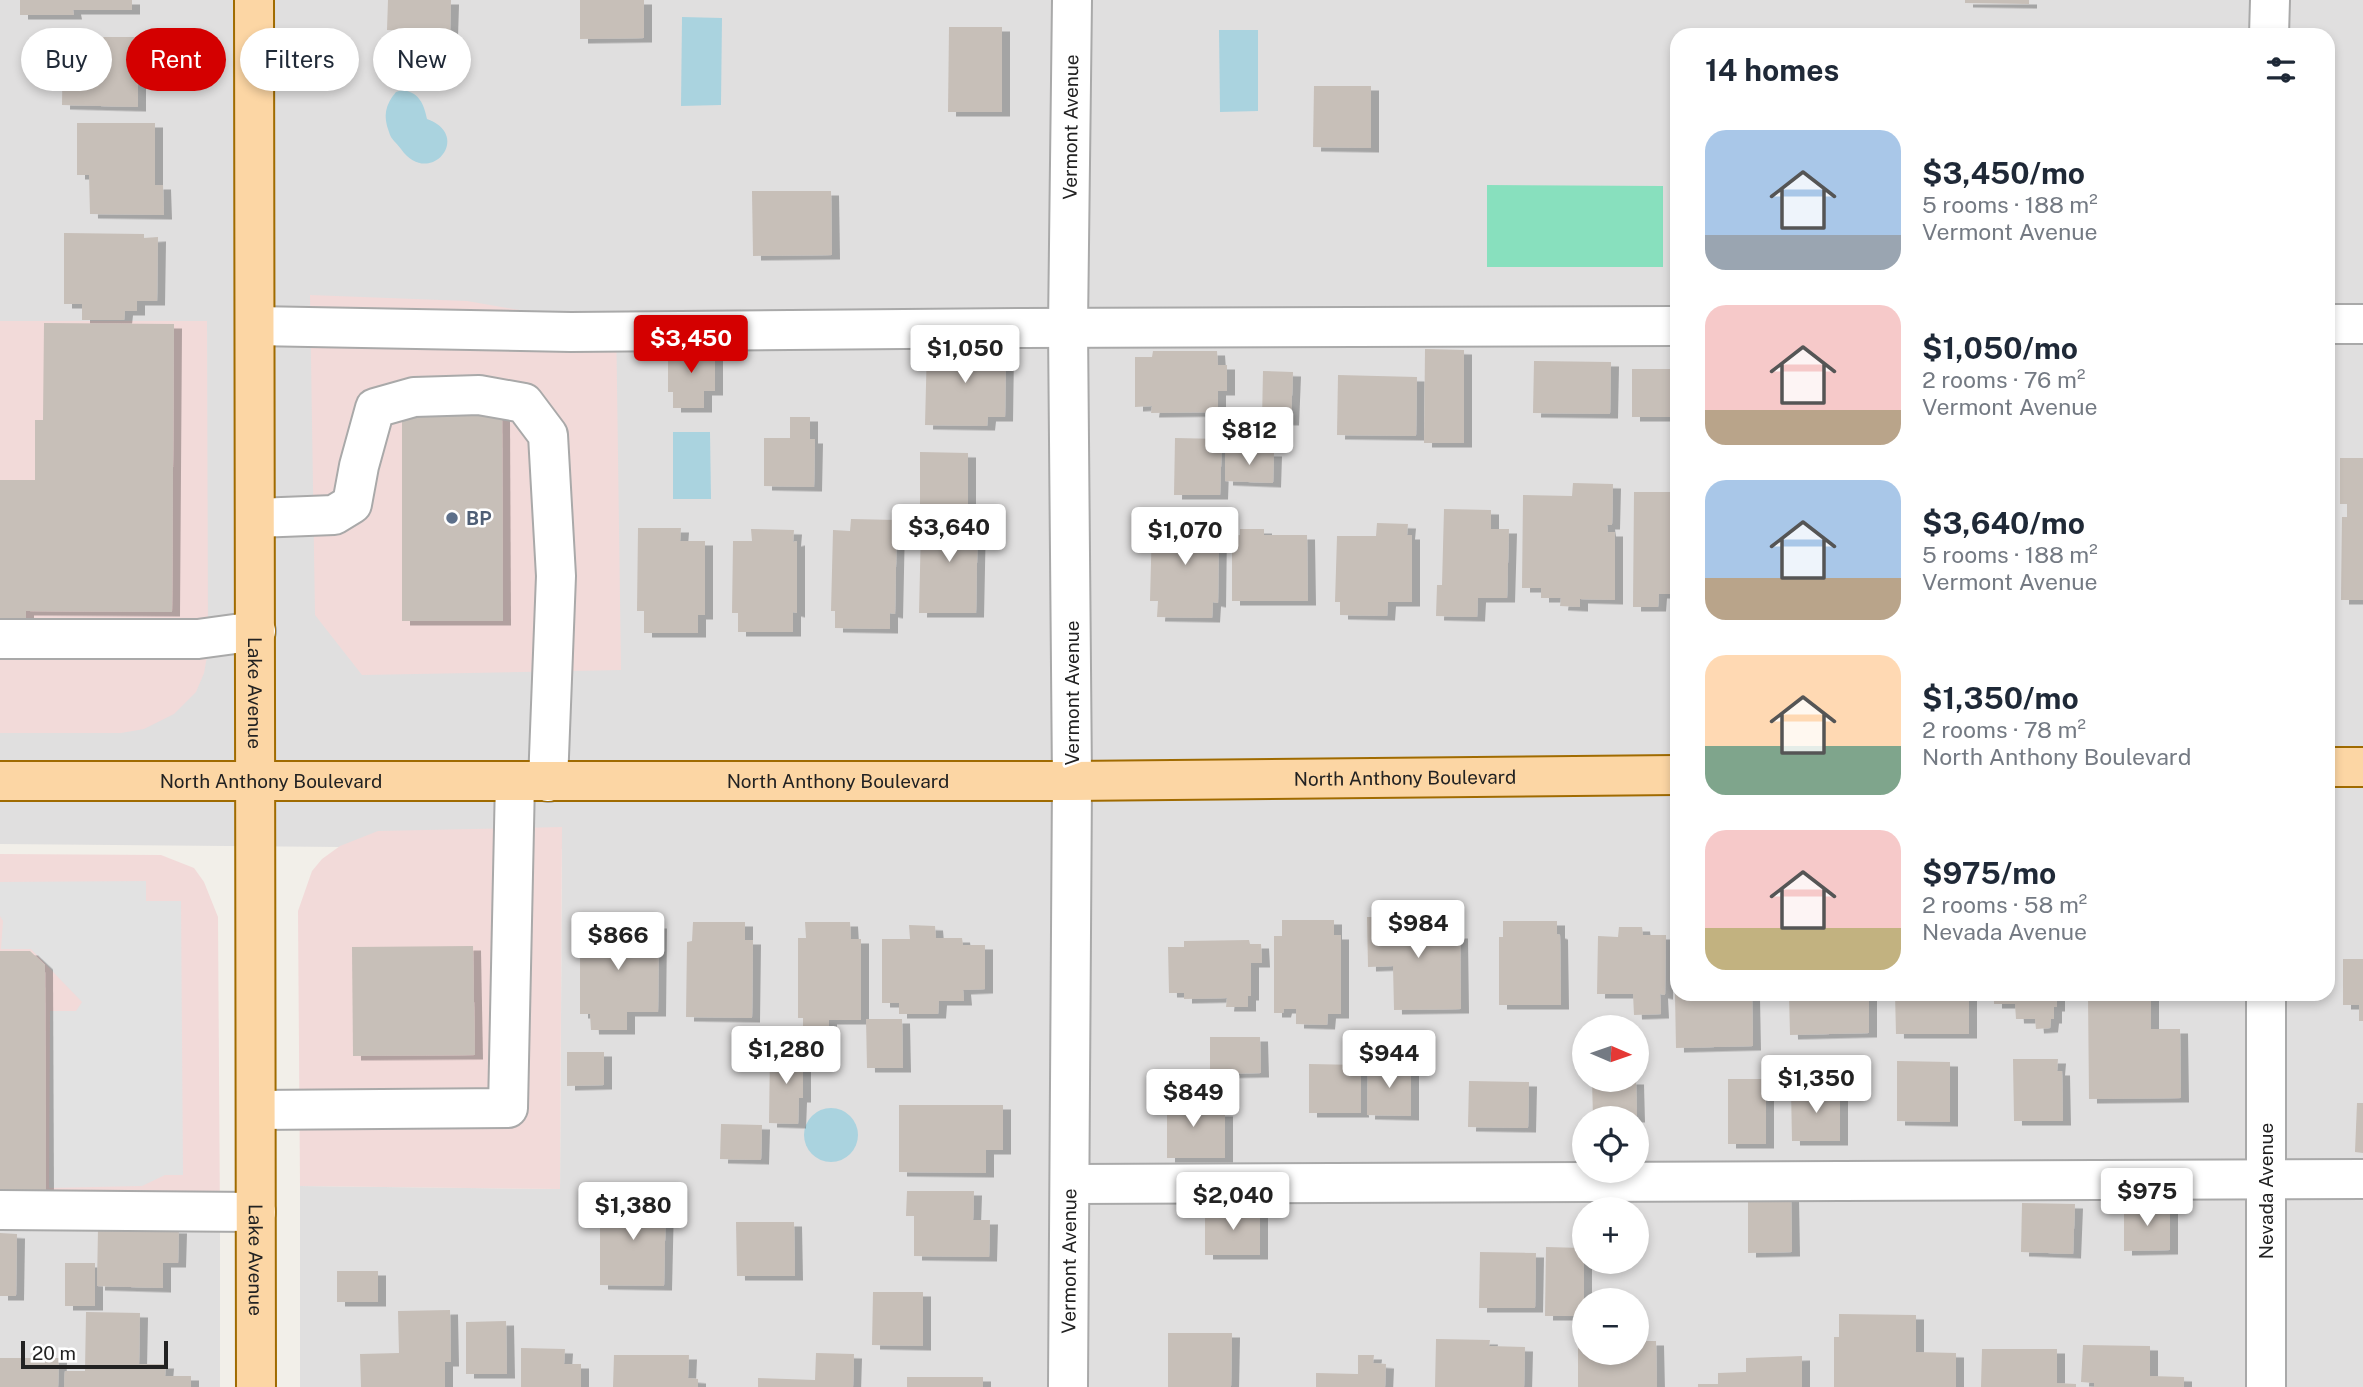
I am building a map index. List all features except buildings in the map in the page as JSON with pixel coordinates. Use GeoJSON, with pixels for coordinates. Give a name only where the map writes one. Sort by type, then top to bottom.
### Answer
{"type":"FeatureCollection","features":[{"type":"Feature","properties":{"kind":"main road","name":"Lake Avenue"},"geometry":{"type":"LineString","coordinates":[[254,0],[256,1387]]}},
{"type":"Feature","properties":{"kind":"main road"},"geometry":{"type":"LineString","coordinates":[[2335,767],[2363,767]]}},
{"type":"Feature","properties":{"kind":"main road","name":"North Anthony Boulevard"},"geometry":{"type":"LineString","coordinates":[[0,781],[1072,781],[1670,775]]}},
{"type":"Feature","properties":{"kind":"street","name":"Vermont Avenue"},"geometry":{"type":"LineString","coordinates":[[1068,1387],[1072,781],[1068,327],[1072,0]]}},
{"type":"Feature","properties":{"kind":"street"},"geometry":{"type":"LineString","coordinates":[[2269,28],[2270,0]]}},
{"type":"Feature","properties":{"kind":"street"},"geometry":{"type":"LineString","coordinates":[[2335,324],[2363,324]]}},
{"type":"Feature","properties":{"kind":"street"},"geometry":{"type":"LineString","coordinates":[[255,326],[571,332],[1068,327],[1670,326]]}},
{"type":"Feature","properties":{"kind":"street"},"geometry":{"type":"LineString","coordinates":[[256,518],[334,515],[352,504],[375,408],[414,397],[478,395],[524,403],[548,435],[556,576],[531,781],[509,1108],[256,1110]]}},
{"type":"Feature","properties":{"kind":"street"},"geometry":{"type":"LineString","coordinates":[[0,639],[198,639],[256,631]]}},
{"type":"Feature","properties":{"kind":"street","name":"Nevada Avenue"},"geometry":{"type":"LineString","coordinates":[[2266,1001],[2266,1387]]}},
{"type":"Feature","properties":{"kind":"street"},"geometry":{"type":"LineString","coordinates":[[1070,1184],[2363,1179]]}},
{"type":"Feature","properties":{"kind":"street"},"geometry":{"type":"LineString","coordinates":[[0,1210],[256,1212]]}},
{"type":"Feature","properties":{"kind":"shaded area"},"geometry":{"type":"Polygon","coordinates":[[[0,0],[2363,0],[2363,1387],[300,1387],[300,1186],[560,1189],[562,849],[0,844],[0,0]]]}},
{"type":"Feature","properties":{"kind":"shaded area"},"geometry":{"type":"Polygon","coordinates":[[[310,295],[467,301],[531,312],[616,313],[621,670],[362,675],[315,615],[310,295]]]}},
{"type":"Feature","properties":{"kind":"shaded area"},"geometry":{"type":"Polygon","coordinates":[[[0,321],[207,321],[208,651],[204,673],[196,692],[174,714],[144,729],[121,733],[0,733],[0,321]]]}},
{"type":"Feature","properties":{"kind":"shaded area"},"geometry":{"type":"Polygon","coordinates":[[[562,827],[560,1189],[300,1186],[298,911],[312,871],[322,859],[340,846],[378,831],[562,827]]]}},
{"type":"Feature","properties":{"kind":"shaded area"},"geometry":{"type":"Polygon","coordinates":[[[0,854],[161,855],[194,868],[204,882],[218,917],[220,1225],[0,1222],[0,854]]]}},
{"type":"Feature","properties":{"kind":"shaded area"},"geometry":{"type":"Polygon","coordinates":[[[146,881],[146,901],[181,901],[183,1175],[165,1175],[142,1186],[49,1188],[50,1011],[76,1011],[82,1002],[31,949],[1,949],[3,921],[0,916],[0,882],[146,881]]]}},
{"type":"Feature","properties":{"kind":"shaded area"},"geometry":{"type":"Polygon","coordinates":[[[0,1222],[220,1225],[220,1387],[0,1387],[0,1222]]]}},
{"type":"Feature","properties":{"kind":"green space"},"geometry":{"type":"Polygon","coordinates":[[[1487,185],[1663,186],[1663,267],[1487,267],[1487,185]]]}},
{"type":"Feature","properties":{"kind":"water"},"geometry":{"type":"Polygon","coordinates":[[[682,17],[722,18],[721,105],[681,106],[682,17]]]}},
{"type":"Feature","properties":{"kind":"water"},"geometry":{"type":"Polygon","coordinates":[[[1219,30],[1258,30],[1258,111],[1220,112],[1219,30]]]}},
{"type":"Feature","properties":{"kind":"water"},"geometry":{"type":"Polygon","coordinates":[[[408,91],[417,96],[427,119],[441,127],[447,136],[447,147],[434,162],[423,164],[412,160],[390,135],[386,111],[396,92],[408,91]]]}},
{"type":"Feature","properties":{"kind":"water"},"geometry":{"type":"Polygon","coordinates":[[[673,432],[710,432],[711,499],[673,499],[673,432]]]}},
{"type":"Feature","properties":{"kind":"water"},"geometry":{"type":"Polygon","coordinates":[[[831,1108],[850,1116],[858,1135],[850,1154],[831,1162],[812,1154],[804,1135],[812,1116],[831,1108]]]}},
{"type":"Feature","properties":{"kind":"place","name":"BP"},"geometry":{"type":"Point","coordinates":[452,518]}}]}
